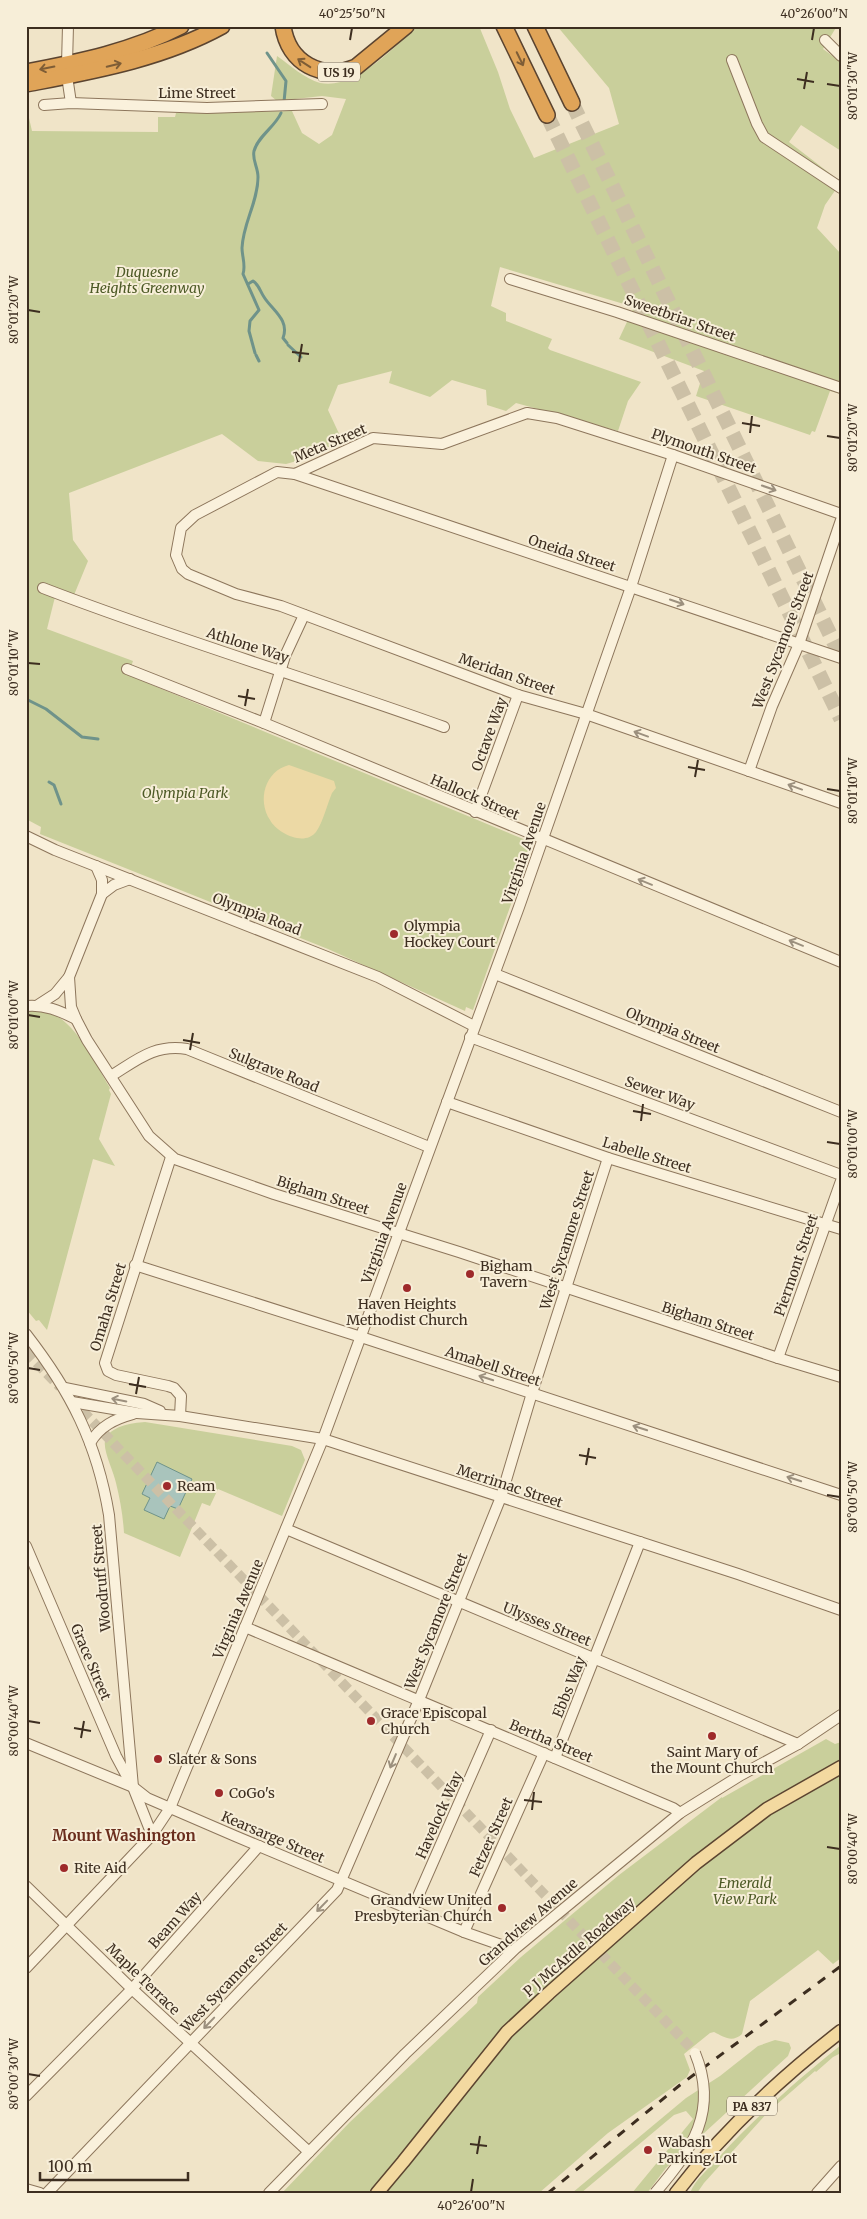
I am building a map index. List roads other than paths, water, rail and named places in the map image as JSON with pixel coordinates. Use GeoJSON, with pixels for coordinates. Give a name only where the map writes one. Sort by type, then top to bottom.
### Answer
{"type":"FeatureCollection","features":[{"type":"Feature","properties":{"kind":"highway"},"geometry":{"type":"LineString","coordinates":[[155,38],[173,26]]}},
{"type":"Feature","properties":{"kind":"highway"},"geometry":{"type":"LineString","coordinates":[[26,84],[155,38],[181,26]]}},
{"type":"Feature","properties":{"kind":"highway"},"geometry":{"type":"LineString","coordinates":[[26,72],[67,70],[160,52],[222,26]]}},
{"type":"Feature","properties":{"kind":"highway","name":"US 19"},"geometry":{"type":"LineString","coordinates":[[283,26],[287,44],[298,59],[314,69],[331,72],[356,67],[406,26]]}},
{"type":"Feature","properties":{"kind":"highway"},"geometry":{"type":"LineString","coordinates":[[504,26],[547,115]]}},
{"type":"Feature","properties":{"kind":"highway"},"geometry":{"type":"LineString","coordinates":[[535,26],[572,103]]}},
{"type":"Feature","properties":{"kind":"main road","name":"P J McArdle Roadway"},"geometry":{"type":"LineString","coordinates":[[377,2193],[404,2162],[507,2032],[542,1999],[696,1863],[767,1809],[841,1767]]}},
{"type":"Feature","properties":{"kind":"main road","name":"PA 837"},"geometry":{"type":"LineString","coordinates":[[679,2191],[699,2162],[772,2086],[841,2031]]}},
{"type":"Feature","properties":{"kind":"street"},"geometry":{"type":"LineString","coordinates":[[68,26],[67,70],[71,103]]}},
{"type":"Feature","properties":{"kind":"street"},"geometry":{"type":"LineString","coordinates":[[825,40],[841,56]]}},
{"type":"Feature","properties":{"kind":"street"},"geometry":{"type":"LineString","coordinates":[[732,60],[764,137],[841,188]]}},
{"type":"Feature","properties":{"kind":"street","name":"Lime Street"},"geometry":{"type":"LineString","coordinates":[[44,105],[71,103],[197,108],[322,104]]}},
{"type":"Feature","properties":{"kind":"street","name":"Sweetbriar Street"},"geometry":{"type":"LineString","coordinates":[[510,279],[617,312],[841,388]]}},
{"type":"Feature","properties":{"kind":"street","name":"Meta Street"},"geometry":{"type":"LineString","coordinates":[[176,555],[181,528],[195,515],[277,472],[295,474],[373,438],[442,444],[527,413],[557,418]]}},
{"type":"Feature","properties":{"kind":"street","name":"Plymouth Street"},"geometry":{"type":"LineString","coordinates":[[557,418],[674,455],[841,514]]}},
{"type":"Feature","properties":{"kind":"street","name":"Virginia Avenue"},"geometry":{"type":"LineString","coordinates":[[26,1968],[152,1835],[170,1808],[323,1439],[361,1337],[543,840],[631,587],[674,455]]}},
{"type":"Feature","properties":{"kind":"street","name":"Oneida Street"},"geometry":{"type":"LineString","coordinates":[[295,474],[841,658]]}},
{"type":"Feature","properties":{"kind":"street","name":"West Sycamore Street"},"geometry":{"type":"LineString","coordinates":[[749,771],[772,706],[798,644],[841,520]]}},
{"type":"Feature","properties":{"kind":"street","name":"Meridan Street"},"geometry":{"type":"LineString","coordinates":[[176,555],[182,569],[188,574],[236,594],[265,601],[518,695],[586,714],[841,803]]}},
{"type":"Feature","properties":{"kind":"street","name":"Athlone Way"},"geometry":{"type":"LineString","coordinates":[[43,588],[106,612],[281,670],[444,728]]}},
{"type":"Feature","properties":{"kind":"street"},"geometry":{"type":"LineString","coordinates":[[264,723],[290,644],[304,615]]}},
{"type":"Feature","properties":{"kind":"street","name":"Hallock Street"},"geometry":{"type":"LineString","coordinates":[[127,669],[264,723],[841,962]]}},
{"type":"Feature","properties":{"kind":"street","name":"Octave Way"},"geometry":{"type":"LineString","coordinates":[[476,812],[518,695]]}},
{"type":"Feature","properties":{"kind":"street","name":"Olympia Road"},"geometry":{"type":"LineString","coordinates":[[26,836],[41,844],[378,977],[474,1026]]}},
{"type":"Feature","properties":{"kind":"street"},"geometry":{"type":"LineString","coordinates":[[96,866],[102,880],[102,894]]}},
{"type":"Feature","properties":{"kind":"street"},"geometry":{"type":"LineString","coordinates":[[102,894],[114,885],[130,879]]}},
{"type":"Feature","properties":{"kind":"street","name":"Bigham Street"},"geometry":{"type":"LineString","coordinates":[[102,894],[69,977],[70,1000],[76,1020],[149,1136],[171,1157],[195,1168],[841,1377]]}},
{"type":"Feature","properties":{"kind":"street","name":"Olympia Street"},"geometry":{"type":"LineString","coordinates":[[495,974],[841,1112]]}},
{"type":"Feature","properties":{"kind":"street"},"geometry":{"type":"LineString","coordinates":[[38,1005],[55,994],[69,977]]}},
{"type":"Feature","properties":{"kind":"street"},"geometry":{"type":"LineString","coordinates":[[26,1006],[38,1005],[62,1012],[76,1020]]}},
{"type":"Feature","properties":{"kind":"street","name":"Sewer Way"},"geometry":{"type":"LineString","coordinates":[[470,1037],[841,1175]]}},
{"type":"Feature","properties":{"kind":"street","name":"Sulgrave Road"},"geometry":{"type":"LineString","coordinates":[[111,1076],[152,1050],[169,1047],[187,1049],[429,1147]]}},
{"type":"Feature","properties":{"kind":"street","name":"Labelle Street"},"geometry":{"type":"LineString","coordinates":[[447,1102],[608,1158],[841,1228]]}},
{"type":"Feature","properties":{"kind":"street","name":"Omaha Street"},"geometry":{"type":"LineString","coordinates":[[171,1157],[106,1357],[106,1367],[116,1375],[174,1388],[181,1396],[180,1416]]}},
{"type":"Feature","properties":{"kind":"street","name":"West Sycamore Street"},"geometry":{"type":"LineString","coordinates":[[47,2193],[337,1890],[418,1700],[501,1497],[532,1393],[608,1158]]}},
{"type":"Feature","properties":{"kind":"street","name":"Piermont Street"},"geometry":{"type":"LineString","coordinates":[[778,1358],[841,1182]]}},
{"type":"Feature","properties":{"kind":"street","name":"Amabell Street"},"geometry":{"type":"LineString","coordinates":[[135,1265],[841,1494]]}},
{"type":"Feature","properties":{"kind":"street","name":"Woodruff Street"},"geometry":{"type":"LineString","coordinates":[[26,1334],[65,1388],[90,1443],[102,1482],[109,1515],[133,1787],[152,1835]]}},
{"type":"Feature","properties":{"kind":"street","name":"Merrimac Street"},"geometry":{"type":"LineString","coordinates":[[65,1388],[144,1404],[165,1414]]}},
{"type":"Feature","properties":{"kind":"street","name":"Merrimac Street"},"geometry":{"type":"LineString","coordinates":[[72,1402],[137,1413],[180,1416],[323,1439],[640,1542],[841,1610]]}},
{"type":"Feature","properties":{"kind":"street"},"geometry":{"type":"LineString","coordinates":[[90,1443],[114,1419],[137,1413]]}},
{"type":"Feature","properties":{"kind":"street","name":"Ulysses Street"},"geometry":{"type":"LineString","coordinates":[[286,1529],[798,1744]]}},
{"type":"Feature","properties":{"kind":"street","name":"Ebbs Way"},"geometry":{"type":"LineString","coordinates":[[555,1758],[640,1542]]}},
{"type":"Feature","properties":{"kind":"street","name":"Grace Street"},"geometry":{"type":"LineString","coordinates":[[26,1546],[116,1756],[133,1787]]}},
{"type":"Feature","properties":{"kind":"street","name":"Bertha Street"},"geometry":{"type":"LineString","coordinates":[[245,1627],[491,1730],[673,1808],[680,1813]]}},
{"type":"Feature","properties":{"kind":"street","name":"Grandview Avenue"},"geometry":{"type":"LineString","coordinates":[[269,2193],[398,2061],[510,1953],[680,1813],[741,1775],[798,1744],[841,1715]]}},
{"type":"Feature","properties":{"kind":"street","name":"Havelock Way"},"geometry":{"type":"LineString","coordinates":[[412,1910],[491,1730]]}},
{"type":"Feature","properties":{"kind":"street","name":"Kearsarge Street"},"geometry":{"type":"LineString","coordinates":[[26,1742],[133,1787],[147,1798],[259,1846],[464,1932],[504,1946],[510,1953]]}},
{"type":"Feature","properties":{"kind":"street","name":"Fetzer Street"},"geometry":{"type":"LineString","coordinates":[[464,1932],[544,1753]]}},
{"type":"Feature","properties":{"kind":"street","name":"Beam Way"},"geometry":{"type":"LineString","coordinates":[[26,2096],[132,1989],[259,1846]]}},
{"type":"Feature","properties":{"kind":"street","name":"Maple Terrace"},"geometry":{"type":"LineString","coordinates":[[26,1886],[132,1989],[309,2152]]}},
{"type":"Feature","properties":{"kind":"street"},"geometry":{"type":"LineString","coordinates":[[655,2193],[689,2149],[701,2122],[704,2104],[703,2080],[694,2051]]}},
{"type":"Feature","properties":{"kind":"street"},"geometry":{"type":"LineString","coordinates":[[817,2193],[841,2166]]}},
{"type":"Feature","properties":{"kind":"street"},"geometry":{"type":"LineString","coordinates":[[26,2190],[40,2193]]}},
{"type":"Feature","properties":{"kind":"water","name":"Ream"},"geometry":{"type":"Polygon","coordinates":[[[157,1462],[192,1479],[178,1509],[170,1506],[164,1519],[144,1510],[150,1498],[142,1494],[157,1462]]]}},
{"type":"Feature","properties":{"kind":"waterway"},"geometry":{"type":"LineString","coordinates":[[267,53],[286,81],[284,102]]}},
{"type":"Feature","properties":{"kind":"waterway"},"geometry":{"type":"LineString","coordinates":[[255,353],[249,331],[250,321],[259,310],[243,274],[242,248],[245,230],[256,195],[258,173],[254,151],[259,141],[281,113]]}},
{"type":"Feature","properties":{"kind":"waterway"},"geometry":{"type":"LineString","coordinates":[[248,284],[253,281],[258,286],[267,302],[279,316],[284,326],[283,338],[287,343]]}},
{"type":"Feature","properties":{"kind":"waterway"},"geometry":{"type":"LineString","coordinates":[[288,345],[301,357]]}},
{"type":"Feature","properties":{"kind":"waterway"},"geometry":{"type":"LineString","coordinates":[[256,355],[259,361]]}},
{"type":"Feature","properties":{"kind":"waterway"},"geometry":{"type":"LineString","coordinates":[[26,699],[46,709],[82,737],[98,739]]}},
{"type":"Feature","properties":{"kind":"waterway"},"geometry":{"type":"LineString","coordinates":[[49,782],[54,785],[61,804]]}},
{"type":"Feature","properties":{"kind":"tunnel"},"geometry":{"type":"LineString","coordinates":[[572,103],[841,657]]}},
{"type":"Feature","properties":{"kind":"tunnel"},"geometry":{"type":"LineString","coordinates":[[547,115],[841,719]]}},
{"type":"Feature","properties":{"kind":"tunnel"},"geometry":{"type":"LineString","coordinates":[[26,1352],[60,1387]]}},
{"type":"Feature","properties":{"kind":"tunnel"},"geometry":{"type":"LineString","coordinates":[[72,1400],[692,2049]]}},
{"type":"Feature","properties":{"kind":"railway"},"geometry":{"type":"LineString","coordinates":[[548,2193],[680,2085],[841,1966]]}},
{"type":"Feature","properties":{"kind":"place","name":"Olympia Hockey Court"},"geometry":{"type":"Point","coordinates":[394,934]}},
{"type":"Feature","properties":{"kind":"place","name":"Bigham Tavern"},"geometry":{"type":"Point","coordinates":[470,1274]}},
{"type":"Feature","properties":{"kind":"place","name":"Haven Heights Methodist Church"},"geometry":{"type":"Point","coordinates":[407,1288]}},
{"type":"Feature","properties":{"kind":"place","name":"Ream"},"geometry":{"type":"Point","coordinates":[167,1486]}},
{"type":"Feature","properties":{"kind":"place","name":"Grace Episcopal Church"},"geometry":{"type":"Point","coordinates":[371,1721]}},
{"type":"Feature","properties":{"kind":"place","name":"Saint Mary of the Mount Church"},"geometry":{"type":"Point","coordinates":[712,1736]}},
{"type":"Feature","properties":{"kind":"place","name":"Slater & Sons"},"geometry":{"type":"Point","coordinates":[158,1759]}},
{"type":"Feature","properties":{"kind":"place","name":"CoGo's"},"geometry":{"type":"Point","coordinates":[219,1793]}},
{"type":"Feature","properties":{"kind":"place","name":"Rite Aid"},"geometry":{"type":"Point","coordinates":[64,1868]}},
{"type":"Feature","properties":{"kind":"place","name":"Grandview United Presbyterian Church"},"geometry":{"type":"Point","coordinates":[502,1908]}},
{"type":"Feature","properties":{"kind":"place","name":"Wabash Parking Lot"},"geometry":{"type":"Point","coordinates":[648,2150]}},
{"type":"Feature","properties":{"kind":"district","name":"Mount Washington"},"geometry":{"type":"Point","coordinates":[124,1835]}},
{"type":"Feature","properties":{"kind":"park label","name":"Duquesne Heights Greenway"},"geometry":{"type":"Point","coordinates":[147,280]}},
{"type":"Feature","properties":{"kind":"park label","name":"Olympia Park"},"geometry":{"type":"Point","coordinates":[185,793]}},
{"type":"Feature","properties":{"kind":"park label","name":"Emerald View Park"},"geometry":{"type":"Point","coordinates":[745,1892]}}]}
